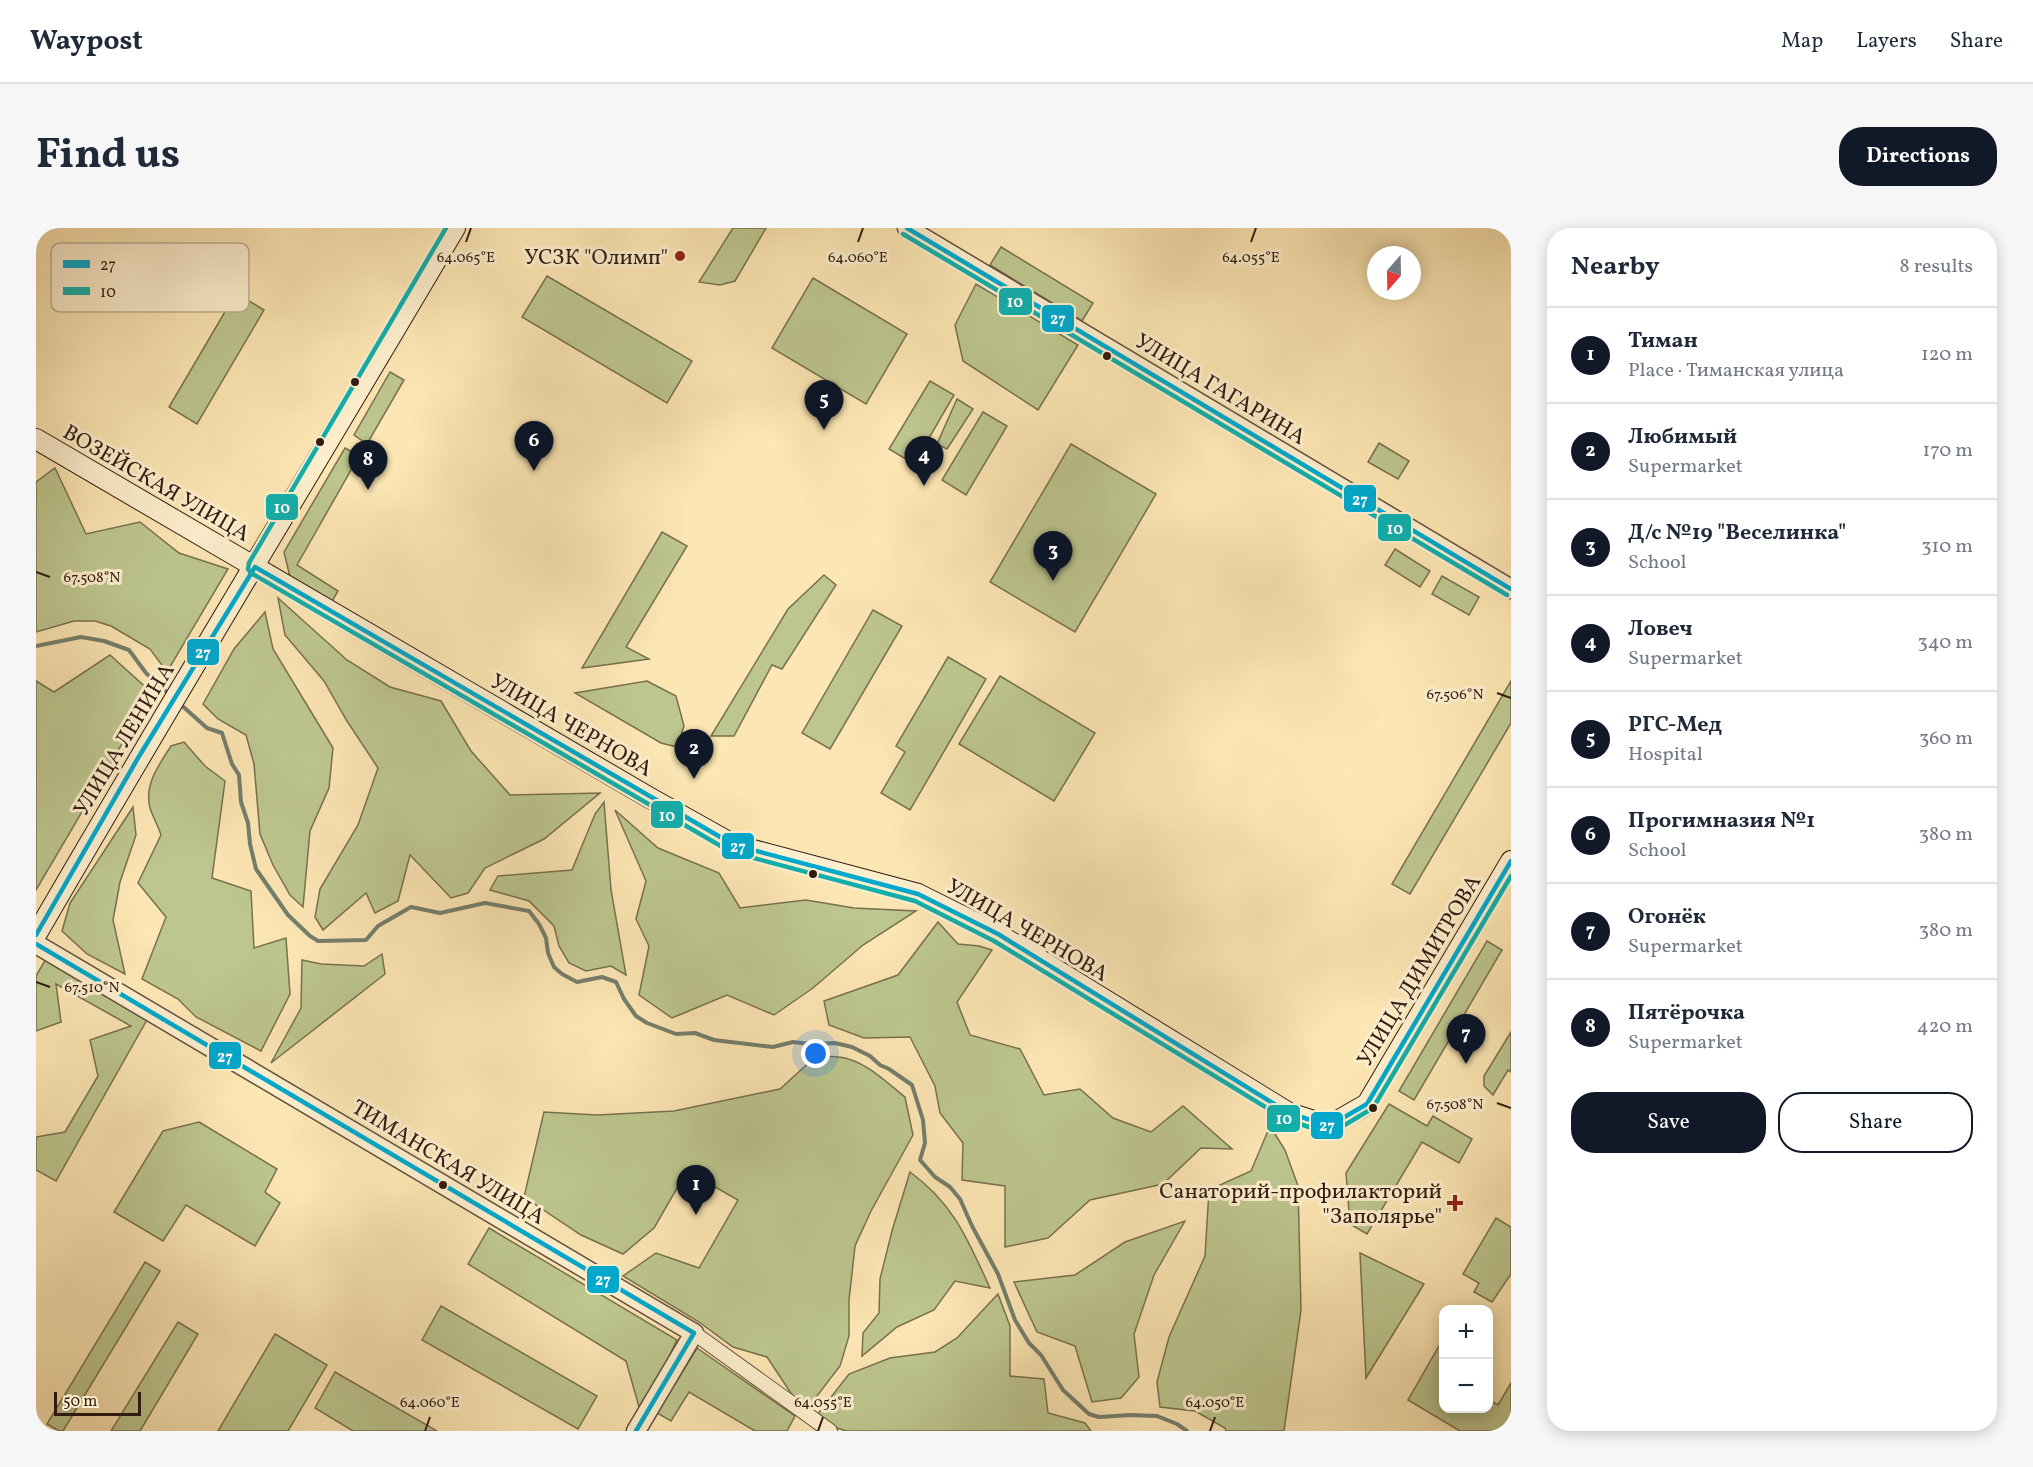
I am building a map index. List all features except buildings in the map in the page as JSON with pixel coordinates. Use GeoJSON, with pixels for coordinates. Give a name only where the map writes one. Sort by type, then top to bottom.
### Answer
{"type":"FeatureCollection","features":[{"type":"Feature","properties":{"kind":"main road","name":"УЛИЦА ЛЕНИНА"},"geometry":{"type":"LineString","coordinates":[[36,935],[138,758],[255,567],[454,228]]}},
{"type":"Feature","properties":{"kind":"main road","name":"ВОЗЕЙСКАЯ УЛИЦА"},"geometry":{"type":"LineString","coordinates":[[36,439],[255,567]]}},
{"type":"Feature","properties":{"kind":"main road","name":"УЛИЦА ЧЕРНОВА"},"geometry":{"type":"LineString","coordinates":[[255,567],[734,845],[918,894],[998,934],[1289,1113],[1329,1126],[1367,1104]]}},
{"type":"Feature","properties":{"kind":"main road","name":"УЛИЦА ДИМИТРОВА"},"geometry":{"type":"LineString","coordinates":[[1367,1104],[1511,861]]}},
{"type":"Feature","properties":{"kind":"street","name":"УЛИЦА ГАГАРИНА"},"geometry":{"type":"LineString","coordinates":[[907,228],[1511,589]]}},
{"type":"Feature","properties":{"kind":"street","name":"ТИМАНСКАЯ УЛИЦА"},"geometry":{"type":"LineString","coordinates":[[36,944],[694,1334],[830,1431]]}},
{"type":"Feature","properties":{"kind":"street"},"geometry":{"type":"LineString","coordinates":[[636,1431],[694,1334]]}},
{"type":"Feature","properties":{"kind":"green space"},"geometry":{"type":"Polygon","coordinates":[[[733,228],[766,228],[735,281],[720,285],[699,282],[733,228]]]}},
{"type":"Feature","properties":{"kind":"green space"},"geometry":{"type":"Polygon","coordinates":[[[1001,247],[1093,303],[1082,321],[990,265],[1001,247]]]}},
{"type":"Feature","properties":{"kind":"green space"},"geometry":{"type":"Polygon","coordinates":[[[547,276],[692,361],[667,403],[522,317],[547,276]]]}},
{"type":"Feature","properties":{"kind":"green space"},"geometry":{"type":"Polygon","coordinates":[[[813,278],[907,334],[866,404],[772,348],[813,278]]]}},
{"type":"Feature","properties":{"kind":"green space"},"geometry":{"type":"Polygon","coordinates":[[[976,284],[1078,345],[1038,410],[963,361],[955,325],[976,284]]]}},
{"type":"Feature","properties":{"kind":"green space"},"geometry":{"type":"Polygon","coordinates":[[[249,301],[264,310],[197,424],[169,407],[225,312],[249,312],[249,301]]]}},
{"type":"Feature","properties":{"kind":"green space"},"geometry":{"type":"Polygon","coordinates":[[[390,372],[404,380],[367,444],[354,435],[390,372]]]}},
{"type":"Feature","properties":{"kind":"green space"},"geometry":{"type":"Polygon","coordinates":[[[930,381],[954,395],[914,464],[889,449],[930,381]]]}},
{"type":"Feature","properties":{"kind":"green space"},"geometry":{"type":"Polygon","coordinates":[[[957,399],[973,409],[947,449],[937,444],[957,399]]]}},
{"type":"Feature","properties":{"kind":"green space"},"geometry":{"type":"Polygon","coordinates":[[[983,412],[1007,426],[966,495],[942,480],[983,412]]]}},
{"type":"Feature","properties":{"kind":"green space"},"geometry":{"type":"Polygon","coordinates":[[[1379,443],[1409,461],[1398,479],[1368,462],[1379,443]]]}},
{"type":"Feature","properties":{"kind":"green space"},"geometry":{"type":"Polygon","coordinates":[[[1071,444],[1156,494],[1075,632],[990,582],[1071,444]]]}},
{"type":"Feature","properties":{"kind":"green space"},"geometry":{"type":"Polygon","coordinates":[[[345,448],[359,456],[297,565],[338,591],[331,603],[290,577],[284,552],[345,448]]]}},
{"type":"Feature","properties":{"kind":"green space"},"geometry":{"type":"Polygon","coordinates":[[[55,468],[86,534],[140,522],[179,553],[228,569],[167,672],[150,649],[111,626],[95,621],[74,621],[36,632],[36,482],[55,468]]]}},
{"type":"Feature","properties":{"kind":"green space"},"geometry":{"type":"Polygon","coordinates":[[[662,532],[687,546],[626,647],[649,659],[582,668],[662,532]]]}},
{"type":"Feature","properties":{"kind":"green space"},"geometry":{"type":"Polygon","coordinates":[[[1395,549],[1430,571],[1420,587],[1385,565],[1395,549]]]}},
{"type":"Feature","properties":{"kind":"green space"},"geometry":{"type":"Polygon","coordinates":[[[824,575],[836,585],[782,669],[772,665],[734,736],[711,736],[788,609],[824,575]]]}},
{"type":"Feature","properties":{"kind":"green space"},"geometry":{"type":"Polygon","coordinates":[[[1442,576],[1479,597],[1469,615],[1432,594],[1442,576]]]}},
{"type":"Feature","properties":{"kind":"green space"},"geometry":{"type":"Polygon","coordinates":[[[278,598],[347,660],[390,687],[441,701],[471,751],[510,795],[600,793],[544,839],[485,868],[468,893],[451,898],[410,855],[398,901],[375,913],[366,893],[323,930],[315,917],[320,889],[358,825],[378,768],[324,681],[285,635],[278,598]]]}},
{"type":"Feature","properties":{"kind":"green space"},"geometry":{"type":"Polygon","coordinates":[[[873,610],[902,626],[830,749],[802,733],[873,610]]]}},
{"type":"Feature","properties":{"kind":"green space"},"geometry":{"type":"Polygon","coordinates":[[[265,612],[273,649],[333,748],[329,788],[310,831],[303,907],[290,895],[273,865],[260,834],[254,764],[246,735],[218,719],[203,704],[234,649],[265,612]]]}},
{"type":"Feature","properties":{"kind":"green space"},"geometry":{"type":"Polygon","coordinates":[[[110,655],[152,693],[36,890],[36,681],[54,692],[110,655]]]}},
{"type":"Feature","properties":{"kind":"green space"},"geometry":{"type":"Polygon","coordinates":[[[948,657],[986,679],[910,810],[881,793],[905,752],[896,746],[948,657]]]}},
{"type":"Feature","properties":{"kind":"green space"},"geometry":{"type":"Polygon","coordinates":[[[1000,676],[1095,733],[1054,801],[959,744],[1000,676]]]}},
{"type":"Feature","properties":{"kind":"green space"},"geometry":{"type":"Polygon","coordinates":[[[647,681],[676,696],[684,726],[677,747],[661,743],[575,693],[647,681]]]}},
{"type":"Feature","properties":{"kind":"green space"},"geometry":{"type":"Polygon","coordinates":[[[1511,681],[1511,723],[1410,894],[1392,884],[1511,681]]]}},
{"type":"Feature","properties":{"kind":"green space"},"geometry":{"type":"Polygon","coordinates":[[[184,742],[205,766],[225,781],[212,878],[251,891],[254,948],[286,938],[290,994],[261,1051],[196,1017],[178,999],[142,979],[166,917],[138,883],[161,835],[150,808],[149,791],[154,775],[171,746],[184,742]]]}},
{"type":"Feature","properties":{"kind":"green space"},"geometry":{"type":"Polygon","coordinates":[[[604,802],[611,890],[626,975],[611,966],[586,971],[569,963],[559,946],[554,926],[529,901],[490,890],[498,876],[572,870],[595,814],[604,802]]]}},
{"type":"Feature","properties":{"kind":"green space"},"geometry":{"type":"Polygon","coordinates":[[[133,807],[136,835],[120,882],[113,920],[125,974],[87,954],[62,931],[70,903],[133,807]]]}},
{"type":"Feature","properties":{"kind":"green space"},"geometry":{"type":"Polygon","coordinates":[[[615,810],[658,848],[719,873],[740,908],[806,900],[854,908],[916,911],[863,945],[813,988],[774,1015],[727,995],[672,1018],[639,995],[649,946],[636,919],[646,881],[615,810]]]}},
{"type":"Feature","properties":{"kind":"green space"},"geometry":{"type":"Polygon","coordinates":[[[938,922],[958,944],[992,950],[957,1002],[970,1035],[1020,1049],[1044,1095],[1080,1089],[1113,1118],[1151,1132],[1183,1106],[1232,1149],[1201,1148],[1163,1184],[1090,1200],[1048,1238],[1005,1247],[1005,1186],[962,1180],[963,1143],[940,1113],[935,1086],[910,1037],[864,1038],[829,1025],[824,1001],[898,975],[938,922]]]}},
{"type":"Feature","properties":{"kind":"green space"},"geometry":{"type":"Polygon","coordinates":[[[1487,941],[1502,950],[1414,1100],[1399,1091],[1487,941]]]}},
{"type":"Feature","properties":{"kind":"green space"},"geometry":{"type":"Polygon","coordinates":[[[382,954],[385,974],[271,1063],[301,1008],[302,960],[321,964],[364,966],[382,954]]]}},
{"type":"Feature","properties":{"kind":"green space"},"geometry":{"type":"Polygon","coordinates":[[[47,957],[148,1018],[56,1181],[36,1170],[36,1137],[65,1132],[98,1076],[90,1040],[131,1026],[56,984],[61,1022],[36,1031],[36,976],[47,957]]]}},
{"type":"Feature","properties":{"kind":"green space"},"geometry":{"type":"Polygon","coordinates":[[[1511,1032],[1511,1072],[1508,1070],[1493,1095],[1484,1086],[1484,1076],[1511,1032]]]}},
{"type":"Feature","properties":{"kind":"green space"},"geometry":{"type":"Polygon","coordinates":[[[815,1057],[849,1059],[858,1062],[883,1079],[905,1097],[913,1135],[871,1211],[855,1246],[849,1300],[849,1336],[840,1366],[804,1413],[767,1357],[733,1347],[699,1322],[623,1276],[656,1253],[699,1268],[738,1200],[687,1171],[654,1228],[623,1254],[581,1235],[524,1197],[544,1112],[597,1115],[674,1111],[780,1089],[815,1057]]]}},
{"type":"Feature","properties":{"kind":"green space"},"geometry":{"type":"Polygon","coordinates":[[[1389,1104],[1427,1126],[1433,1116],[1472,1139],[1459,1163],[1422,1142],[1367,1234],[1350,1224],[1346,1173],[1389,1104]]]}},
{"type":"Feature","properties":{"kind":"green space"},"geometry":{"type":"Polygon","coordinates":[[[199,1122],[277,1169],[265,1192],[280,1203],[255,1246],[186,1205],[163,1241],[114,1212],[163,1131],[199,1122]]]}},
{"type":"Feature","properties":{"kind":"green space"},"geometry":{"type":"Polygon","coordinates":[[[1270,1126],[1285,1150],[1298,1186],[1301,1310],[1284,1431],[1226,1431],[1225,1428],[1195,1411],[1160,1407],[1157,1382],[1169,1337],[1205,1256],[1209,1190],[1251,1171],[1270,1126]]]}},
{"type":"Feature","properties":{"kind":"green space"},"geometry":{"type":"Polygon","coordinates":[[[910,1172],[925,1184],[949,1210],[967,1239],[990,1288],[955,1281],[934,1310],[897,1327],[862,1356],[863,1333],[879,1313],[880,1279],[910,1172]]]}},
{"type":"Feature","properties":{"kind":"green space"},"geometry":{"type":"Polygon","coordinates":[[[1496,1218],[1511,1227],[1511,1274],[1492,1302],[1474,1292],[1479,1283],[1463,1274],[1496,1218]]]}},
{"type":"Feature","properties":{"kind":"green space"},"geometry":{"type":"Polygon","coordinates":[[[1185,1221],[1154,1275],[1134,1334],[1139,1377],[1121,1398],[1092,1402],[1075,1346],[1037,1332],[1014,1282],[1075,1275],[1125,1242],[1185,1221]]]}},
{"type":"Feature","properties":{"kind":"green space"},"geometry":{"type":"Polygon","coordinates":[[[489,1228],[677,1340],[641,1414],[626,1361],[468,1264],[489,1228]]]}},
{"type":"Feature","properties":{"kind":"green space"},"geometry":{"type":"Polygon","coordinates":[[[1360,1253],[1424,1284],[1366,1378],[1360,1253]]]}},
{"type":"Feature","properties":{"kind":"green space"},"geometry":{"type":"Polygon","coordinates":[[[145,1262],[160,1271],[63,1431],[59,1431],[47,1424],[145,1262]]]}},
{"type":"Feature","properties":{"kind":"green space"},"geometry":{"type":"Polygon","coordinates":[[[998,1294],[1010,1326],[1010,1376],[1044,1379],[1048,1413],[1085,1423],[1091,1431],[846,1431],[813,1420],[849,1374],[890,1358],[935,1352],[957,1338],[998,1294]]]}},
{"type":"Feature","properties":{"kind":"green space"},"geometry":{"type":"Polygon","coordinates":[[[441,1306],[597,1396],[578,1429],[422,1340],[441,1306]]]}},
{"type":"Feature","properties":{"kind":"green space"},"geometry":{"type":"Polygon","coordinates":[[[178,1322],[198,1334],[140,1431],[111,1431],[178,1322]]]}},
{"type":"Feature","properties":{"kind":"green space"},"geometry":{"type":"Polygon","coordinates":[[[275,1334],[327,1365],[288,1431],[218,1431],[275,1334]]]}},
{"type":"Feature","properties":{"kind":"green space"},"geometry":{"type":"Polygon","coordinates":[[[1439,1346],[1439,1413],[1493,1413],[1493,1402],[1498,1405],[1511,1383],[1511,1421],[1505,1431],[1460,1431],[1408,1400],[1439,1346]]]}},
{"type":"Feature","properties":{"kind":"green space"},"geometry":{"type":"Polygon","coordinates":[[[697,1348],[795,1416],[787,1431],[755,1431],[689,1392],[671,1421],[657,1413],[697,1348]]]}},
{"type":"Feature","properties":{"kind":"green space"},"geometry":{"type":"Polygon","coordinates":[[[335,1372],[437,1431],[353,1431],[315,1408],[335,1372]]]}},
{"type":"Feature","properties":{"kind":"waterway"},"geometry":{"type":"LineString","coordinates":[[36,646],[81,637],[104,641],[129,650],[146,673],[169,694]]}},
{"type":"Feature","properties":{"kind":"waterway"},"geometry":{"type":"LineString","coordinates":[[179,703],[207,728],[222,733],[232,764],[239,775],[241,802],[248,823],[256,869],[288,915],[318,941],[366,940],[378,926],[411,907],[440,913],[485,903],[529,911],[546,938],[548,953],[554,967],[577,982],[602,977],[616,982],[636,1016],[647,1023],[676,1034],[695,1033],[714,1040],[773,1047],[793,1042],[835,1043],[852,1047],[870,1056],[912,1085],[923,1120],[925,1143],[920,1160],[960,1199],[998,1274],[1015,1320],[1063,1390],[1089,1414],[1099,1417],[1157,1416],[1187,1431]]}},
{"type":"Feature","properties":{"kind":"transit line","name":"10"},"geometry":{"type":"LineString","coordinates":[[446,228],[249,563],[248,569],[251,573],[731,852],[915,901],[994,941],[1285,1119],[1327,1133],[1333,1132],[1373,1108],[1511,876]]}},
{"type":"Feature","properties":{"kind":"transit line","name":"27"},"geometry":{"type":"LineString","coordinates":[[907,228],[1511,589]]}},
{"type":"Feature","properties":{"kind":"transit line","name":"10"},"geometry":{"type":"LineString","coordinates":[[903,234],[1507,595]]}},
{"type":"Feature","properties":{"kind":"transit line","name":"27"},"geometry":{"type":"LineString","coordinates":[[36,935],[138,758],[255,567],[734,845],[918,894],[998,934],[1289,1113],[1329,1126],[1367,1104],[1511,861]]}},
{"type":"Feature","properties":{"kind":"transit line","name":"27"},"geometry":{"type":"LineString","coordinates":[[36,944],[694,1333],[636,1431]]}},
{"type":"Feature","properties":{"kind":"place","name":"УСЗК \"Олимп\""},"geometry":{"type":"Point","coordinates":[680,256]}},
{"type":"Feature","properties":{"kind":"place","name":"РГС-Мед"},"geometry":{"type":"Point","coordinates":[824,430]}},
{"type":"Feature","properties":{"kind":"place","name":"Прогимназия №1"},"geometry":{"type":"Point","coordinates":[534,471]}},
{"type":"Feature","properties":{"kind":"place","name":"Ловеч"},"geometry":{"type":"Point","coordinates":[924,486]}},
{"type":"Feature","properties":{"kind":"place","name":"Пятёрочка"},"geometry":{"type":"Point","coordinates":[368,490]}},
{"type":"Feature","properties":{"kind":"place","name":"Д/с №19 \"Веселинка\""},"geometry":{"type":"Point","coordinates":[1053,581]}},
{"type":"Feature","properties":{"kind":"place","name":"Любимый"},"geometry":{"type":"Point","coordinates":[694,779]}},
{"type":"Feature","properties":{"kind":"place","name":"Огонёк"},"geometry":{"type":"Point","coordinates":[1466,1064]}},
{"type":"Feature","properties":{"kind":"place","name":"Санаторий-профилакторий \"Заполярье\""},"geometry":{"type":"Point","coordinates":[1455,1203]}},
{"type":"Feature","properties":{"kind":"place","name":"Тиман"},"geometry":{"type":"Point","coordinates":[696,1215]}}]}
